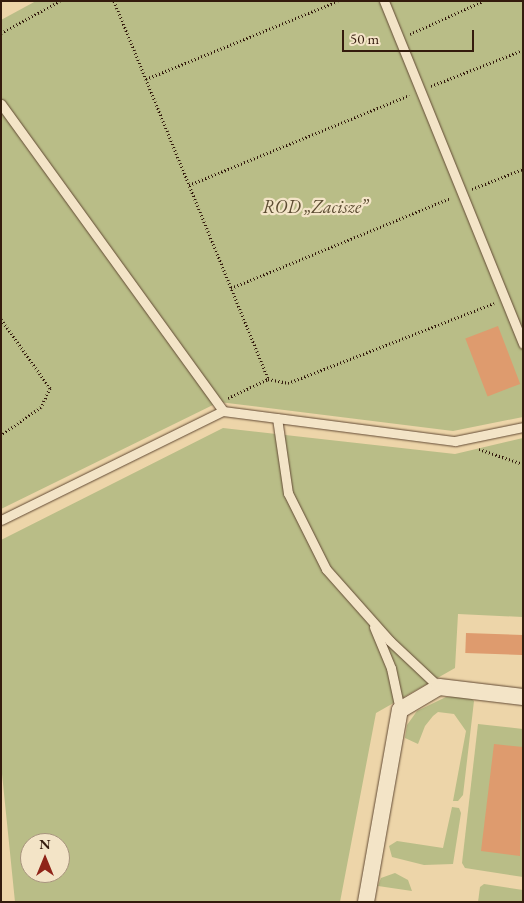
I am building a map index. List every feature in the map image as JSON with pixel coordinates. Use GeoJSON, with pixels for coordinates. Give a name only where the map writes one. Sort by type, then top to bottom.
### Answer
{"type":"FeatureCollection","features":[{"type":"Feature","properties":{"kind":"street"},"geometry":{"type":"LineString","coordinates":[[366,902],[400,710],[439,687],[523,697]]}},
{"type":"Feature","properties":{"kind":"lane"},"geometry":{"type":"LineString","coordinates":[[384,1],[523,344]]}},
{"type":"Feature","properties":{"kind":"lane"},"geometry":{"type":"LineString","coordinates":[[1,104],[223,411]]}},
{"type":"Feature","properties":{"kind":"lane"},"geometry":{"type":"LineString","coordinates":[[1,520],[223,411],[455,441],[523,427]]}},
{"type":"Feature","properties":{"kind":"lane"},"geometry":{"type":"LineString","coordinates":[[277,418],[288,492],[326,569],[372,621],[439,687]]}},
{"type":"Feature","properties":{"kind":"lane"},"geometry":{"type":"LineString","coordinates":[[372,621],[391,668],[400,710]]}},
{"type":"Feature","properties":{"kind":"path"},"geometry":{"type":"LineString","coordinates":[[1,33],[60,1]]}},
{"type":"Feature","properties":{"kind":"path"},"geometry":{"type":"LineString","coordinates":[[114,1],[268,379]]}},
{"type":"Feature","properties":{"kind":"path"},"geometry":{"type":"LineString","coordinates":[[146,79],[338,1]]}},
{"type":"Feature","properties":{"kind":"path"},"geometry":{"type":"LineString","coordinates":[[399,38],[482,2]]}},
{"type":"Feature","properties":{"kind":"path"},"geometry":{"type":"LineString","coordinates":[[189,184],[523,50]]}},
{"type":"Feature","properties":{"kind":"path"},"geometry":{"type":"LineString","coordinates":[[468,191],[523,169]]}},
{"type":"Feature","properties":{"kind":"path"},"geometry":{"type":"LineString","coordinates":[[231,288],[459,195]]}},
{"type":"Feature","properties":{"kind":"path"},"geometry":{"type":"LineString","coordinates":[[217,403],[268,379],[288,384],[496,303]]}},
{"type":"Feature","properties":{"kind":"path"},"geometry":{"type":"LineString","coordinates":[[1,319],[50,388],[41,407],[1,435]]}},
{"type":"Feature","properties":{"kind":"path"},"geometry":{"type":"LineString","coordinates":[[455,441],[523,464]]}},
{"type":"Feature","properties":{"kind":"green space","name":"ROD „Zacisze”"},"geometry":{"type":"Polygon","coordinates":[[[36,1],[523,1],[523,417],[453,431],[219,402],[1,509],[1,20],[36,1]]]}},
{"type":"Feature","properties":{"kind":"green space"},"geometry":{"type":"Polygon","coordinates":[[[223,428],[455,454],[523,438],[523,617],[458,614],[455,668],[376,713],[340,902],[15,902],[1,764],[1,540],[223,428]]]}},
{"type":"Feature","properties":{"kind":"green space"},"geometry":{"type":"Polygon","coordinates":[[[469,696],[474,701],[463,795],[458,801],[453,801],[466,731],[454,714],[438,712],[433,716],[425,726],[418,744],[405,738],[407,725],[417,711],[446,697],[469,696]]]}},
{"type":"Feature","properties":{"kind":"green space"},"geometry":{"type":"Polygon","coordinates":[[[478,724],[523,729],[523,877],[465,868],[462,863],[478,724]]]}},
{"type":"Feature","properties":{"kind":"green space"},"geometry":{"type":"Polygon","coordinates":[[[452,807],[459,808],[461,813],[453,864],[424,865],[392,857],[389,846],[397,841],[443,848],[452,807]]]}},
{"type":"Feature","properties":{"kind":"green space"},"geometry":{"type":"Polygon","coordinates":[[[395,873],[408,880],[412,891],[378,886],[381,878],[395,873]]]}},
{"type":"Feature","properties":{"kind":"green space"},"geometry":{"type":"Polygon","coordinates":[[[484,884],[523,890],[523,902],[478,902],[480,887],[484,884]]]}},
{"type":"Feature","properties":{"kind":"building"},"geometry":{"type":"Polygon","coordinates":[[[498,326],[520,384],[488,396],[465,339],[498,326]]]}},
{"type":"Feature","properties":{"kind":"building"},"geometry":{"type":"Polygon","coordinates":[[[466,633],[523,635],[522,655],[465,653],[466,633]]]}},
{"type":"Feature","properties":{"kind":"building"},"geometry":{"type":"Polygon","coordinates":[[[494,744],[523,747],[520,856],[481,851],[494,744]]]}}]}
